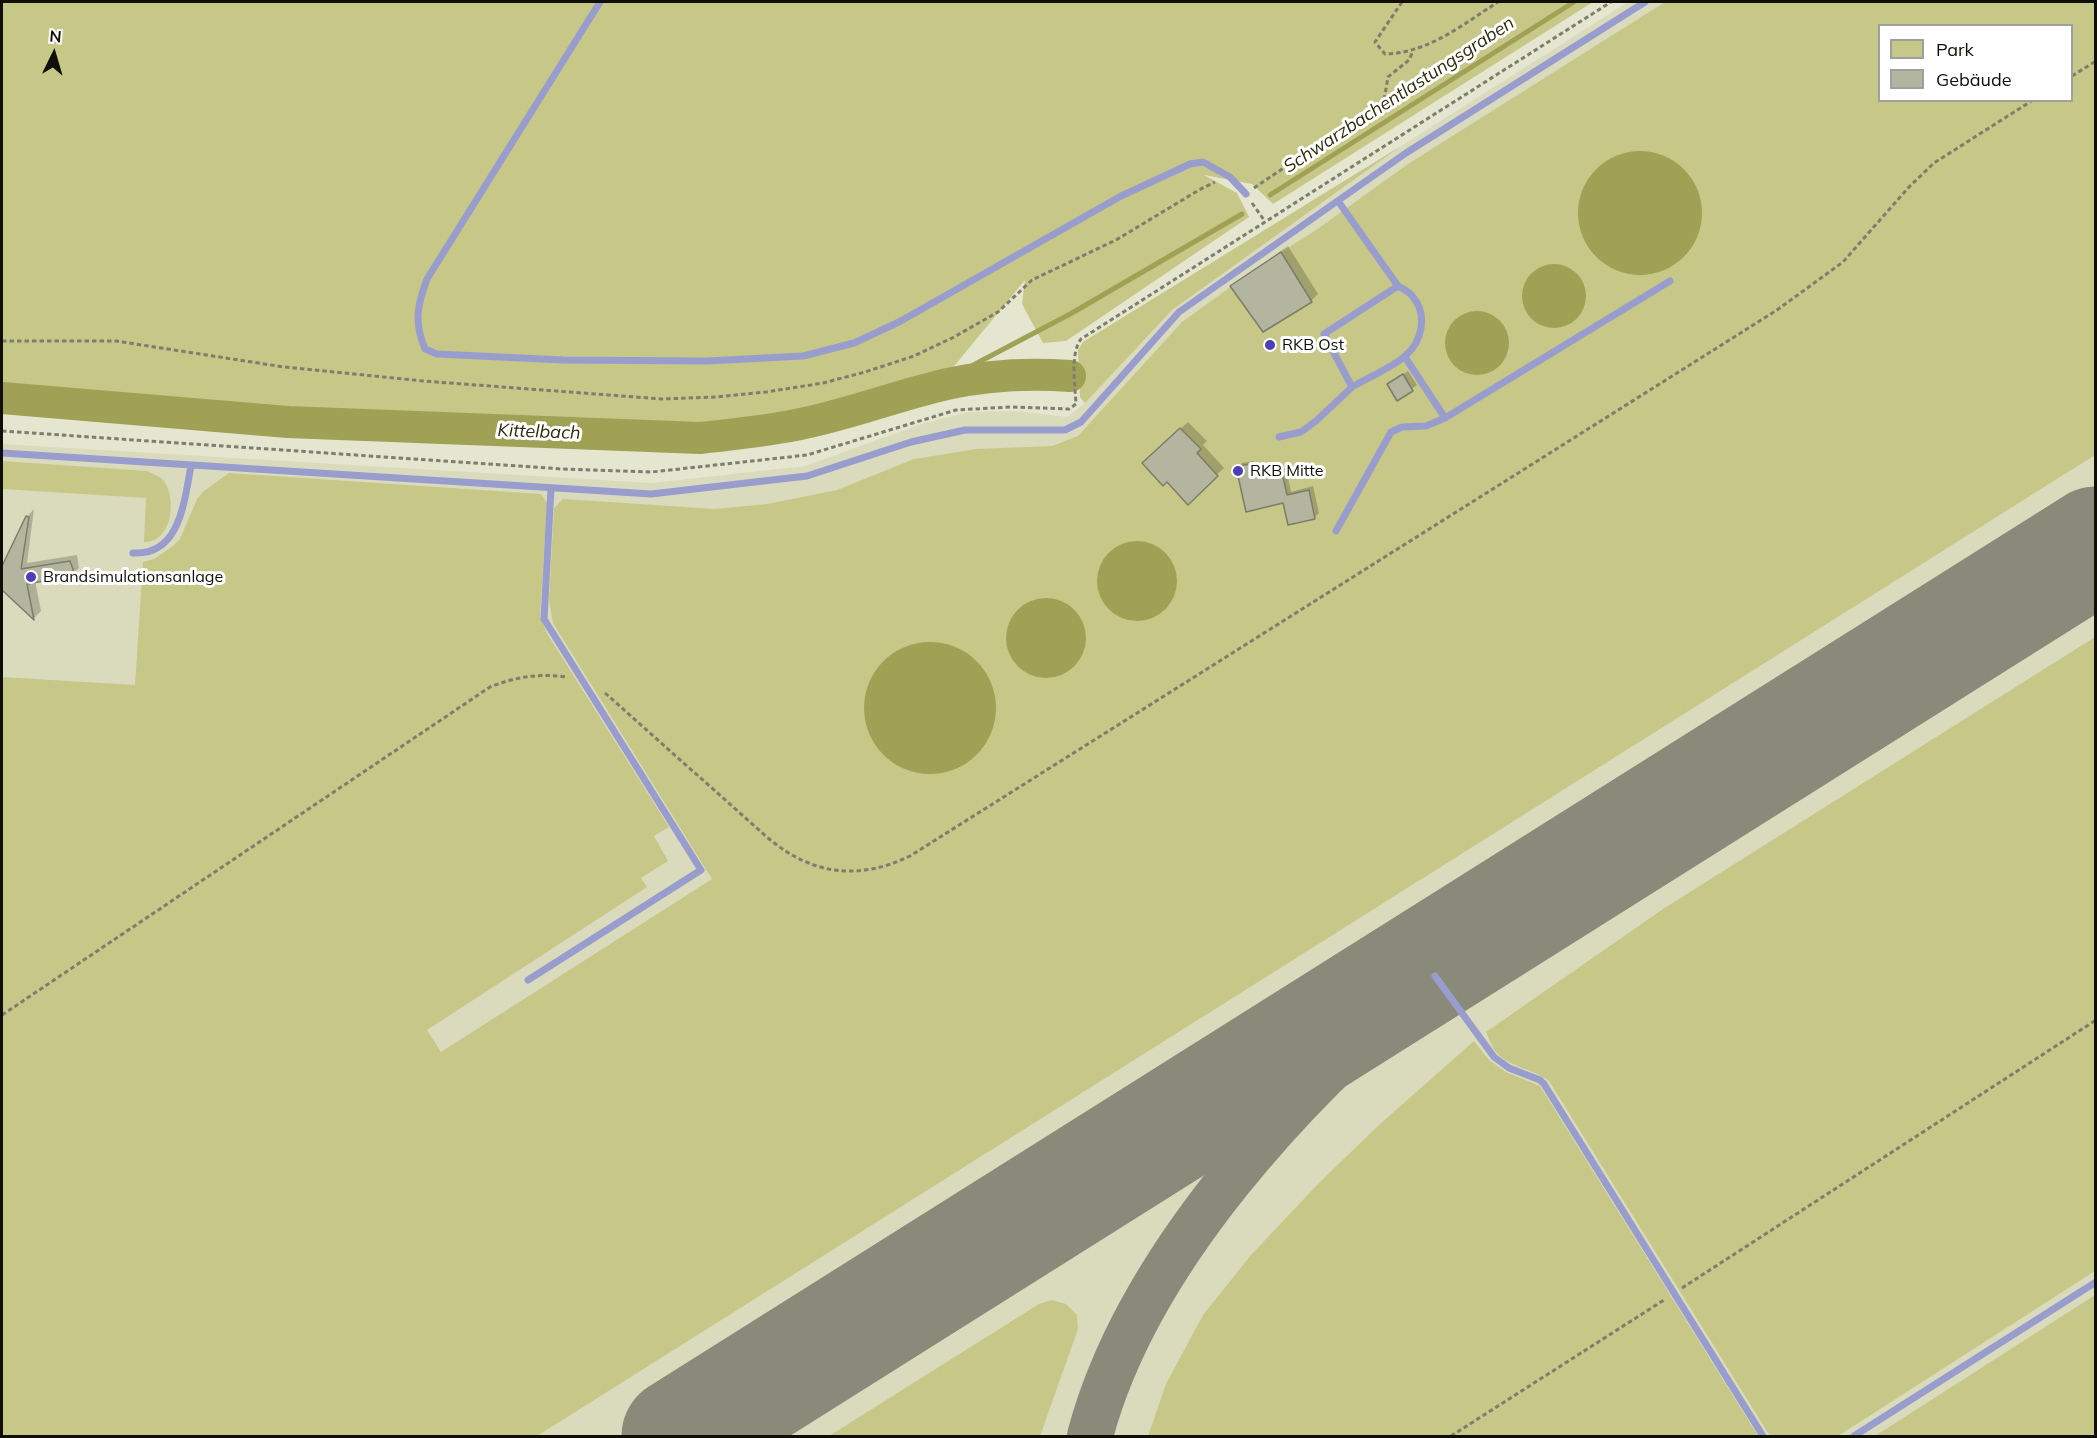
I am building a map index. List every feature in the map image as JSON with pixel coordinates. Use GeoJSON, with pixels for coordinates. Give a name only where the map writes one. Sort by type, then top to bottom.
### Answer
{"type":"FeatureCollection","features":[{"type":"Feature","properties":{"kind":"lane"},"geometry":{"type":"LineString","coordinates":[[600,2],[427,279],[418,302],[417,316],[425,349],[437,354],[563,360],[730,360],[803,356],[854,343],[900,322],[1121,196],[1190,164],[1203,162],[1230,177],[1246,194]]}},
{"type":"Feature","properties":{"kind":"lane"},"geometry":{"type":"LineString","coordinates":[[2,453],[651,494],[807,476],[911,442],[965,430],[1065,430],[1081,422],[1179,312],[1406,153],[1645,2]]}},
{"type":"Feature","properties":{"kind":"lane"},"geometry":{"type":"LineString","coordinates":[[1279,437],[1301,432],[1352,387],[1405,357],[1419,338],[1423,318],[1418,303],[1398,286],[1338,201]]}},
{"type":"Feature","properties":{"kind":"lane"},"geometry":{"type":"LineString","coordinates":[[1336,531],[1391,432],[1402,427],[1426,426],[1445,418],[1670,281]]}},
{"type":"Feature","properties":{"kind":"lane"},"geometry":{"type":"LineString","coordinates":[[1352,387],[1324,334],[1398,286]]}},
{"type":"Feature","properties":{"kind":"lane"},"geometry":{"type":"LineString","coordinates":[[1405,357],[1445,418]]}},
{"type":"Feature","properties":{"kind":"lane"},"geometry":{"type":"LineString","coordinates":[[133,553],[152,551],[171,537],[185,498],[191,466]]}},
{"type":"Feature","properties":{"kind":"lane"},"geometry":{"type":"LineString","coordinates":[[528,980],[701,870],[544,619],[551,488]]}},
{"type":"Feature","properties":{"kind":"lane"},"geometry":{"type":"LineString","coordinates":[[1435,976],[1494,1057],[1509,1068],[1544,1084],[1763,1437]]}},
{"type":"Feature","properties":{"kind":"lane"},"geometry":{"type":"LineString","coordinates":[[1854,1437],[2096,1282]]}},
{"type":"Feature","properties":{"kind":"path"},"geometry":{"type":"LineString","coordinates":[[1402,2],[1375,42],[1385,54],[1413,51],[1438,40],[1498,2]]}},
{"type":"Feature","properties":{"kind":"path"},"geometry":{"type":"LineString","coordinates":[[2,431],[538,467],[640,471],[807,455],[956,410],[1011,407],[1069,409],[1076,404],[1075,353],[1076,344],[1081,339],[1611,2]]}},
{"type":"Feature","properties":{"kind":"path"},"geometry":{"type":"LineString","coordinates":[[1265,220],[1246,194],[1384,100],[1388,77],[1409,60],[1413,51]]}},
{"type":"Feature","properties":{"kind":"path"},"geometry":{"type":"LineString","coordinates":[[2073,75],[2096,61]]}},
{"type":"Feature","properties":{"kind":"path"},"geometry":{"type":"LineString","coordinates":[[2,1015],[490,687],[520,677],[552,675],[583,682],[611,696],[768,838],[795,858],[811,865],[844,872],[861,871],[894,863],[910,856],[1777,310],[1843,262],[1909,186],[1934,163],[2030,102]]}},
{"type":"Feature","properties":{"kind":"path"},"geometry":{"type":"LineString","coordinates":[[998,312],[1032,280],[1116,240],[1199,190],[1215,182],[1223,183]]}},
{"type":"Feature","properties":{"kind":"path"},"geometry":{"type":"LineString","coordinates":[[1451,1437],[2096,1020]]}},
{"type":"Feature","properties":{"kind":"shaded area"},"geometry":{"type":"Polygon","coordinates":[[[1628,2],[2095,2],[2095,1436],[2,1436],[2,444],[652,483],[805,466],[924,423],[970,412],[1017,411],[1067,417],[1085,403],[1080,397],[1078,350],[1083,342],[1401,146],[1628,2]]]}},
{"type":"Feature","properties":{"kind":"shaded area"},"geometry":{"type":"Polygon","coordinates":[[[1640,151],[1664,156],[1684,169],[1697,189],[1702,213],[1697,237],[1684,257],[1664,270],[1640,275],[1616,270],[1596,257],[1583,237],[1578,213],[1583,189],[1596,169],[1616,156],[1640,151]]]}},
{"type":"Feature","properties":{"kind":"shaded area"},"geometry":{"type":"Polygon","coordinates":[[[1548,264],[1560,264],[1577,273],[1584,284],[1586,296],[1584,308],[1577,319],[1560,328],[1548,328],[1536,323],[1527,314],[1522,302],[1522,290],[1527,278],[1536,269],[1548,264]]]}},
{"type":"Feature","properties":{"kind":"shaded area"},"geometry":{"type":"Polygon","coordinates":[[[1477,311],[1489,313],[1500,320],[1507,331],[1509,343],[1507,355],[1500,366],[1489,373],[1477,375],[1465,373],[1454,366],[1447,355],[1445,343],[1447,331],[1454,320],[1465,313],[1477,311]]]}},
{"type":"Feature","properties":{"kind":"shaded area"},"geometry":{"type":"Polygon","coordinates":[[[1137,541],[1152,544],[1165,553],[1174,566],[1177,581],[1174,596],[1165,609],[1152,618],[1137,621],[1122,618],[1109,609],[1100,596],[1097,581],[1100,566],[1109,553],[1122,544],[1137,541]]]}},
{"type":"Feature","properties":{"kind":"shaded area"},"geometry":{"type":"Polygon","coordinates":[[[1046,598],[1061,601],[1074,610],[1083,623],[1086,638],[1083,653],[1074,666],[1061,675],[1046,678],[1031,675],[1018,666],[1009,653],[1006,638],[1009,623],[1018,610],[1031,601],[1046,598]]]}},
{"type":"Feature","properties":{"kind":"shaded area"},"geometry":{"type":"Polygon","coordinates":[[[930,642],[955,647],[967,653],[985,671],[991,683],[996,708],[991,733],[985,745],[967,763],[955,769],[930,774],[905,769],[893,763],[875,745],[869,733],[864,708],[869,683],[875,671],[893,653],[905,647],[930,642]]]}},
{"type":"Feature","properties":{"kind":"green space"},"geometry":{"type":"Polygon","coordinates":[[[2,2],[1593,2],[1273,204],[1252,184],[1204,175],[1237,193],[1249,217],[1066,341],[1043,343],[1022,304],[1025,280],[946,376],[862,399],[708,431],[422,417],[2,391],[2,2]]]}},
{"type":"Feature","properties":{"kind":"green space"},"geometry":{"type":"Polygon","coordinates":[[[1665,2],[2095,2],[2095,455],[537,1436],[2,1436],[2,677],[135,685],[143,562],[154,559],[180,539],[197,499],[204,491],[229,473],[541,494],[547,503],[540,617],[548,635],[669,827],[654,836],[668,861],[641,878],[647,887],[427,1030],[441,1052],[712,879],[553,623],[549,601],[554,508],[563,499],[715,509],[767,504],[837,490],[914,459],[976,449],[1052,446],[1078,436],[1182,322],[1258,267],[1319,228],[1408,164],[1665,2]]]}},
{"type":"Feature","properties":{"kind":"green space"},"geometry":{"type":"Polygon","coordinates":[[[1401,146],[1172,310],[1085,403],[1080,397],[1078,350],[1083,342],[1401,146]]]}},
{"type":"Feature","properties":{"kind":"green space"},"geometry":{"type":"Polygon","coordinates":[[[2,461],[147,471],[162,479],[168,489],[171,508],[166,528],[161,535],[144,542],[146,498],[2,489],[2,461]]]}},
{"type":"Feature","properties":{"kind":"green space"},"geometry":{"type":"Polygon","coordinates":[[[2095,637],[2095,1271],[1838,1436],[1770,1436],[1549,1081],[1503,1058],[1497,1053],[1486,1032],[1663,909],[2095,637]]]}},
{"type":"Feature","properties":{"kind":"green space"},"geometry":{"type":"Polygon","coordinates":[[[1474,1041],[1489,1060],[1506,1072],[1540,1086],[1758,1436],[1148,1436],[1166,1384],[1203,1315],[1251,1255],[1320,1182],[1379,1125],[1474,1041]]]}},
{"type":"Feature","properties":{"kind":"green space"},"geometry":{"type":"Polygon","coordinates":[[[2095,1295],[2095,1436],[1875,1436],[2095,1295]]]}},
{"type":"Feature","properties":{"kind":"green space"},"geometry":{"type":"Polygon","coordinates":[[[1052,1300],[1066,1304],[1077,1315],[1078,1329],[1040,1436],[829,1436],[1039,1304],[1052,1300]]]}},
{"type":"Feature","properties":{"kind":"building"},"geometry":{"type":"Polygon","coordinates":[[[1281,252],[1312,302],[1263,332],[1230,286],[1281,252]]]}},
{"type":"Feature","properties":{"kind":"building"},"geometry":{"type":"Polygon","coordinates":[[[1403,374],[1413,391],[1397,401],[1387,384],[1403,374]]]}},
{"type":"Feature","properties":{"kind":"building"},"geometry":{"type":"Polygon","coordinates":[[[1180,428],[1201,449],[1197,453],[1218,476],[1188,505],[1167,482],[1163,486],[1142,463],[1180,428]]]}},
{"type":"Feature","properties":{"kind":"building"},"geometry":{"type":"Polygon","coordinates":[[[1249,464],[1251,472],[1274,468],[1275,473],[1282,472],[1287,495],[1309,490],[1315,519],[1288,525],[1283,503],[1246,512],[1236,467],[1249,464]]]}},
{"type":"Feature","properties":{"kind":"building","name":"Brandsimulationsanlage"},"geometry":{"type":"Polygon","coordinates":[[[26,516],[29,517],[21,569],[70,561],[73,569],[73,576],[27,584],[34,620],[2,590],[2,566],[26,516]]]}},
{"type":"Feature","properties":{"kind":"waterway","name":"Schwarzbachentlastungsgraben"},"geometry":{"type":"LineString","coordinates":[[1270,195],[1574,2]]}},
{"type":"Feature","properties":{"kind":"waterway","name":"Schwarzbachentlastungsgraben"},"geometry":{"type":"LineString","coordinates":[[946,384],[962,371],[1072,313],[1242,214]]}},
{"type":"Feature","properties":{"kind":"waterway","name":"Kittelbach"},"geometry":{"type":"LineString","coordinates":[[2,398],[288,422],[700,438],[805,423],[962,381],[1008,376],[1070,376]]}},
{"type":"Feature","properties":{"kind":"taxiway"},"geometry":{"type":"LineString","coordinates":[[1090,1436],[1112,1371],[1144,1306],[1183,1243],[1228,1182],[1277,1124],[1382,1020],[1450,964],[1558,883]]}},
{"type":"Feature","properties":{"kind":"runway"},"geometry":{"type":"LineString","coordinates":[[680,1436],[2096,545]]}},
{"type":"Feature","properties":{"kind":"place","name":"RKB Ost"},"geometry":{"type":"Point","coordinates":[1270,345]}},
{"type":"Feature","properties":{"kind":"place","name":"RKB Mitte"},"geometry":{"type":"Point","coordinates":[1238,471]}},
{"type":"Feature","properties":{"kind":"place","name":"Brandsimulationsanlage"},"geometry":{"type":"Point","coordinates":[31,577]}}]}
